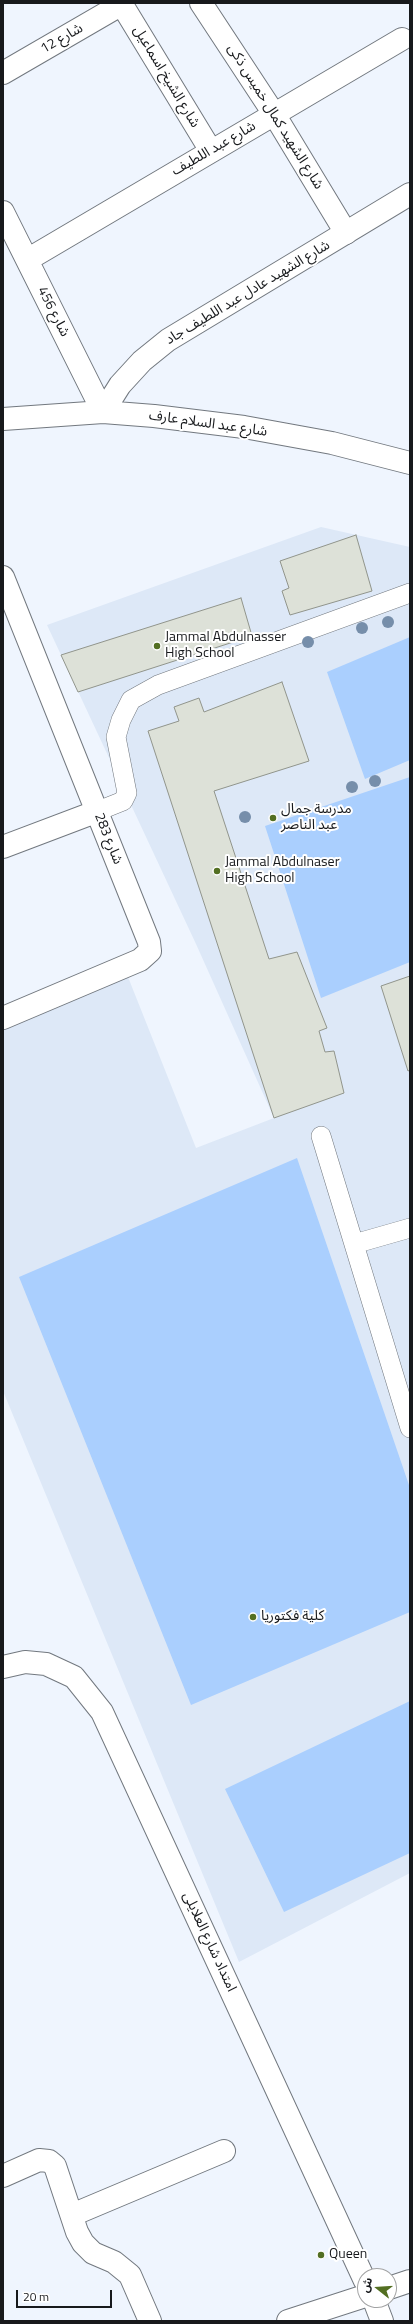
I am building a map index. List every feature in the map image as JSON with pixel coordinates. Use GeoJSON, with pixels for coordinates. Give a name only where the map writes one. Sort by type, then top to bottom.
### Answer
{"type":"FeatureCollection","features":[{"type":"Feature","properties":{"kind":"street","name":"شارع الشهيد كمال خميس ذكى"},"geometry":{"type":"LineString","coordinates":[[201,3],[274,114],[346,234]]}},
{"type":"Feature","properties":{"kind":"street","name":"شارع 12"},"geometry":{"type":"LineString","coordinates":[[3,73],[121,4]]}},
{"type":"Feature","properties":{"kind":"street","name":"شارع الشيخ اسماعيل"},"geometry":{"type":"LineString","coordinates":[[121,4],[211,151]]}},
{"type":"Feature","properties":{"kind":"street","name":"شارع عبد اللطيف"},"geometry":{"type":"LineString","coordinates":[[27,260],[402,39]]}},
{"type":"Feature","properties":{"kind":"street","name":"شارع الشهيد عادل عبد اللطيف جاد"},"geometry":{"type":"LineString","coordinates":[[103,412],[125,380],[142,361],[168,340],[410,194]]}},
{"type":"Feature","properties":{"kind":"street","name":"شارع 456"},"geometry":{"type":"LineString","coordinates":[[3,212],[103,412]]}},
{"type":"Feature","properties":{"kind":"street","name":"شارع عبد السلام عارف"},"geometry":{"type":"LineString","coordinates":[[3,419],[103,412],[244,427],[332,443],[410,463]]}},
{"type":"Feature","properties":{"kind":"street","name":"شارع 283"},"geometry":{"type":"LineString","coordinates":[[3,577],[8,602],[98,811],[149,942],[150,951],[140,960],[3,1018]]}},
{"type":"Feature","properties":{"kind":"street"},"geometry":{"type":"LineString","coordinates":[[3,847],[98,811]]}},
{"type":"Feature","properties":{"kind":"street","name":"امتداد شارع العلايلى"},"geometry":{"type":"LineString","coordinates":[[3,1667],[25,1662],[46,1664],[74,1677],[102,1712],[359,2268]]}},
{"type":"Feature","properties":{"kind":"street"},"geometry":{"type":"LineString","coordinates":[[72,2215],[224,2151]]}},
{"type":"Feature","properties":{"kind":"street"},"geometry":{"type":"LineString","coordinates":[[3,2176],[39,2160],[48,2161],[55,2166],[83,2243],[92,2253],[114,2262],[130,2275],[150,2321]]}},
{"type":"Feature","properties":{"kind":"street"},"geometry":{"type":"LineString","coordinates":[[397,2285],[410,2281]]}},
{"type":"Feature","properties":{"kind":"street"},"geometry":{"type":"LineString","coordinates":[[288,2321],[357,2299]]}},
{"type":"Feature","properties":{"kind":"street"},"geometry":{"type":"LineString","coordinates":[[377,2308],[382,2321]]}},
{"type":"Feature","properties":{"kind":"lane"},"geometry":{"type":"LineString","coordinates":[[98,811],[123,801],[127,793],[116,737],[132,700],[158,685],[410,593]]}},
{"type":"Feature","properties":{"kind":"lane"},"geometry":{"type":"LineString","coordinates":[[321,1136],[410,1428]]}},
{"type":"Feature","properties":{"kind":"lane"},"geometry":{"type":"LineString","coordinates":[[354,1244],[410,1228]]}},
{"type":"Feature","properties":{"kind":"shaded area","name":"كلية فكتوريا"},"geometry":{"type":"Polygon","coordinates":[[[321,527],[410,547],[410,1873],[239,1962],[3,1391],[3,1029],[128,977],[196,1148],[274,1118],[196,944],[47,625],[321,527]]]}},
{"type":"Feature","properties":{"kind":"shaded area"},"geometry":{"type":"Polygon","coordinates":[[[410,637],[410,760],[365,779],[327,672],[410,637]]]}},
{"type":"Feature","properties":{"kind":"shaded area"},"geometry":{"type":"Polygon","coordinates":[[[410,777],[410,962],[321,998],[265,826],[410,777]]]}},
{"type":"Feature","properties":{"kind":"shaded area"},"geometry":{"type":"Polygon","coordinates":[[[297,1158],[410,1488],[410,1612],[191,1705],[19,1277],[297,1158]]]}},
{"type":"Feature","properties":{"kind":"shaded area"},"geometry":{"type":"Polygon","coordinates":[[[410,1701],[410,1853],[284,1912],[225,1789],[410,1701]]]}},
{"type":"Feature","properties":{"kind":"building"},"geometry":{"type":"Polygon","coordinates":[[[356,535],[372,591],[290,615],[282,591],[289,588],[280,561],[356,535]]]}},
{"type":"Feature","properties":{"kind":"building","name":"Jammal Abdulnasser High School"},"geometry":{"type":"Polygon","coordinates":[[[241,598],[252,636],[78,692],[61,655],[241,598]]]}},
{"type":"Feature","properties":{"kind":"building","name":"Jammal Abdulnaser High School"},"geometry":{"type":"Polygon","coordinates":[[[282,682],[309,761],[214,791],[269,959],[297,952],[327,1028],[319,1031],[325,1052],[334,1051],[344,1093],[274,1118],[148,731],[179,721],[174,707],[199,698],[204,712],[282,682]]]}},
{"type":"Feature","properties":{"kind":"building"},"geometry":{"type":"Polygon","coordinates":[[[410,976],[410,1070],[408,1071],[381,986],[410,976]]]}},
{"type":"Feature","properties":{"kind":"place","name":"Jammal Abdulnasser High School"},"geometry":{"type":"Point","coordinates":[157,646]}},
{"type":"Feature","properties":{"kind":"place","name":"مدرسة جمال عبد الناصر"},"geometry":{"type":"Point","coordinates":[273,818]}},
{"type":"Feature","properties":{"kind":"place","name":"Jammal Abdulnaser High School"},"geometry":{"type":"Point","coordinates":[217,871]}},
{"type":"Feature","properties":{"kind":"place","name":"كلية فكتوريا"},"geometry":{"type":"Point","coordinates":[253,1617]}},
{"type":"Feature","properties":{"kind":"place","name":"Queen"},"geometry":{"type":"Point","coordinates":[321,2255]}}]}
